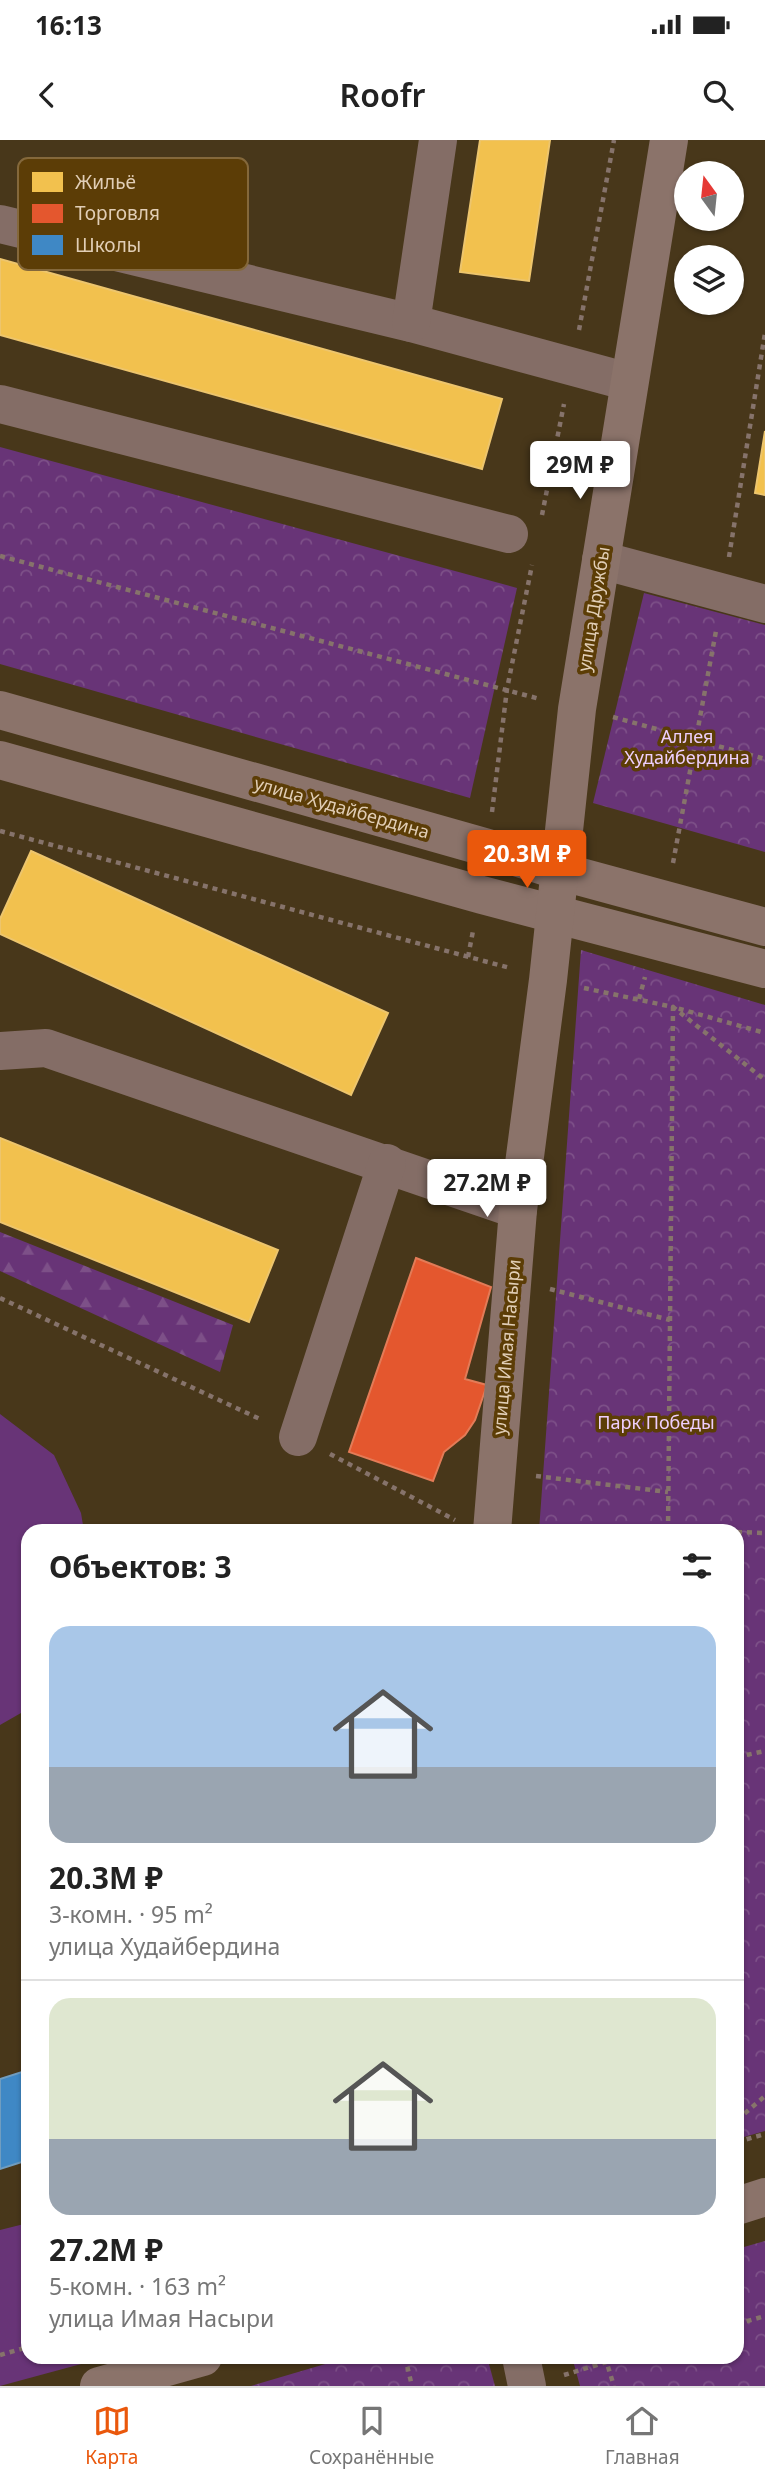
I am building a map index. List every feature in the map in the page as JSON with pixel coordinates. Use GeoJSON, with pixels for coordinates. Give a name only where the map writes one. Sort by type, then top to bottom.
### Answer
{"type":"FeatureCollection","features":[{"type":"Feature","properties":{"kind":"main road","name":"улица Дружбы"},"geometry":{"type":"LineString","coordinates":[[559,871],[577,709],[669,140]]}},
{"type":"Feature","properties":{"kind":"main road","name":"улица Худайбердина"},"geometry":{"type":"LineString","coordinates":[[0,710],[475,844],[559,871],[765,927]]}},
{"type":"Feature","properties":{"kind":"main road"},"geometry":{"type":"LineString","coordinates":[[0,760],[765,970]]}},
{"type":"Feature","properties":{"kind":"main road","name":"улица Имая Насыри"},"geometry":{"type":"LineString","coordinates":[[478,1524],[496,1471],[517,1210],[559,871]]}},
{"type":"Feature","properties":{"kind":"main road"},"geometry":{"type":"LineString","coordinates":[[744,2204],[765,2197]]}},
{"type":"Feature","properties":{"kind":"main road"},"geometry":{"type":"LineString","coordinates":[[99,2386],[178,2364]]}},
{"type":"Feature","properties":{"kind":"street"},"geometry":{"type":"LineString","coordinates":[[411,323],[438,140]]}},
{"type":"Feature","properties":{"kind":"street"},"geometry":{"type":"LineString","coordinates":[[0,224],[18,228]]}},
{"type":"Feature","properties":{"kind":"street"},"geometry":{"type":"LineString","coordinates":[[191,270],[411,323],[629,383]]}},
{"type":"Feature","properties":{"kind":"street"},"geometry":{"type":"LineString","coordinates":[[0,404],[527,539]]}},
{"type":"Feature","properties":{"kind":"street"},"geometry":{"type":"LineString","coordinates":[[601,561],[765,604]]}},
{"type":"Feature","properties":{"kind":"street"},"geometry":{"type":"LineString","coordinates":[[0,1051],[46,1048],[387,1163],[517,1210]]}},
{"type":"Feature","properties":{"kind":"street"},"geometry":{"type":"LineString","coordinates":[[298,1437],[387,1163]]}},
{"type":"Feature","properties":{"kind":"street"},"geometry":{"type":"LineString","coordinates":[[528,2364],[544,2381]]}},
{"type":"Feature","properties":{"kind":"path"},"geometry":{"type":"LineString","coordinates":[[507,689],[527,539],[571,367],[614,140]]}},
{"type":"Feature","properties":{"kind":"path"},"geometry":{"type":"LineString","coordinates":[[673,864],[723,593],[765,333]]}},
{"type":"Feature","properties":{"kind":"path"},"geometry":{"type":"LineString","coordinates":[[0,556],[545,700]]}},
{"type":"Feature","properties":{"kind":"path"},"geometry":{"type":"LineString","coordinates":[[612,717],[765,760]]}},
{"type":"Feature","properties":{"kind":"path"},"geometry":{"type":"LineString","coordinates":[[0,831],[518,970]]}},
{"type":"Feature","properties":{"kind":"path"},"geometry":{"type":"LineString","coordinates":[[468,957],[474,926]]}},
{"type":"Feature","properties":{"kind":"path"},"geometry":{"type":"LineString","coordinates":[[639,999],[648,966]]}},
{"type":"Feature","properties":{"kind":"path"},"geometry":{"type":"LineString","coordinates":[[573,985],[673,1007],[765,1033]]}},
{"type":"Feature","properties":{"kind":"path"},"geometry":{"type":"LineString","coordinates":[[673,1007],[765,1080]]}},
{"type":"Feature","properties":{"kind":"path"},"geometry":{"type":"LineString","coordinates":[[668,1524],[673,1007]]}},
{"type":"Feature","properties":{"kind":"path"},"geometry":{"type":"LineString","coordinates":[[512,1279],[670,1320]]}},
{"type":"Feature","properties":{"kind":"path"},"geometry":{"type":"LineString","coordinates":[[0,1298],[298,1437],[469,1524]]}},
{"type":"Feature","properties":{"kind":"path"},"geometry":{"type":"LineString","coordinates":[[496,1471],[668,1492]]}},
{"type":"Feature","properties":{"kind":"path"},"geometry":{"type":"LineString","coordinates":[[744,1532],[765,1533]]}},
{"type":"Feature","properties":{"kind":"path"},"geometry":{"type":"LineString","coordinates":[[744,1756],[765,1751]]}},
{"type":"Feature","properties":{"kind":"path"},"geometry":{"type":"LineString","coordinates":[[744,2114],[765,2096]]}},
{"type":"Feature","properties":{"kind":"path"},"geometry":{"type":"LineString","coordinates":[[744,2141],[765,2134]]}},
{"type":"Feature","properties":{"kind":"path"},"geometry":{"type":"LineString","coordinates":[[744,2322],[765,2316]]}},
{"type":"Feature","properties":{"kind":"path"},"geometry":{"type":"LineString","coordinates":[[0,2355],[21,2349]]}},
{"type":"Feature","properties":{"kind":"path"},"geometry":{"type":"LineString","coordinates":[[407,2364],[412,2386]]}},
{"type":"Feature","properties":{"kind":"path"},"geometry":{"type":"LineString","coordinates":[[544,2381],[594,2364]]}},
{"type":"Feature","properties":{"kind":"path"},"geometry":{"type":"LineString","coordinates":[[607,2364],[614,2386]]}},
{"type":"Feature","properties":{"kind":"green space"},"geometry":{"type":"Polygon","coordinates":[[[0,447],[517,588],[470,798],[0,664],[0,447]]]}},
{"type":"Feature","properties":{"kind":"green space","name":"Аллея Худайбердина"},"geometry":{"type":"Polygon","coordinates":[[[644,593],[765,625],[765,852],[593,803],[644,593]]]}},
{"type":"Feature","properties":{"kind":"green space","name":"Парк Победы"},"geometry":{"type":"Polygon","coordinates":[[[581,950],[765,1005],[765,2131],[744,2137],[744,1524],[540,1524],[581,950]]]}},
{"type":"Feature","properties":{"kind":"green space"},"geometry":{"type":"Polygon","coordinates":[[[0,1232],[233,1325],[220,1372],[0,1271],[0,1232]]]}},
{"type":"Feature","properties":{"kind":"green space"},"geometry":{"type":"Polygon","coordinates":[[[0,1414],[54,1455],[81,1513],[83,1524],[21,1524],[21,1713],[0,1725],[0,1414]]]}},
{"type":"Feature","properties":{"kind":"green space"},"geometry":{"type":"Polygon","coordinates":[[[21,2225],[21,2364],[81,2364],[0,2386],[0,2230],[21,2225]]]}},
{"type":"Feature","properties":{"kind":"green space"},"geometry":{"type":"Polygon","coordinates":[[[765,2241],[765,2386],[580,2386],[574,2364],[744,2364],[744,2247],[765,2241]]]}},
{"type":"Feature","properties":{"kind":"green space"},"geometry":{"type":"Polygon","coordinates":[[[325,2364],[489,2364],[495,2386],[251,2386],[325,2364]]]}},
{"type":"Feature","properties":{"kind":"building: Жильё"},"geometry":{"type":"Polygon","coordinates":[[[480,140],[550,140],[529,281],[460,272],[480,140]]]}},
{"type":"Feature","properties":{"kind":"building: Жильё"},"geometry":{"type":"Polygon","coordinates":[[[0,259],[18,264],[18,270],[39,270],[502,399],[482,469],[0,335],[0,259]]]}},
{"type":"Feature","properties":{"kind":"building: Жильё"},"geometry":{"type":"Polygon","coordinates":[[[765,431],[765,495],[755,493],[765,431]]]}},
{"type":"Feature","properties":{"kind":"building: Жильё"},"geometry":{"type":"Polygon","coordinates":[[[31,851],[388,1013],[351,1095],[0,934],[0,919],[31,851]]]}},
{"type":"Feature","properties":{"kind":"building: Жильё"},"geometry":{"type":"Polygon","coordinates":[[[0,1138],[278,1250],[249,1322],[0,1222],[0,1138]]]}},
{"type":"Feature","properties":{"kind":"building: Торговля"},"geometry":{"type":"Polygon","coordinates":[[[416,1258],[491,1287],[465,1379],[487,1385],[475,1420],[465,1435],[444,1452],[433,1481],[349,1452],[416,1258]]]}},
{"type":"Feature","properties":{"kind":"building: Школы"},"geometry":{"type":"Polygon","coordinates":[[[21,2072],[21,2162],[0,2169],[0,2079],[21,2072]]]}}]}
